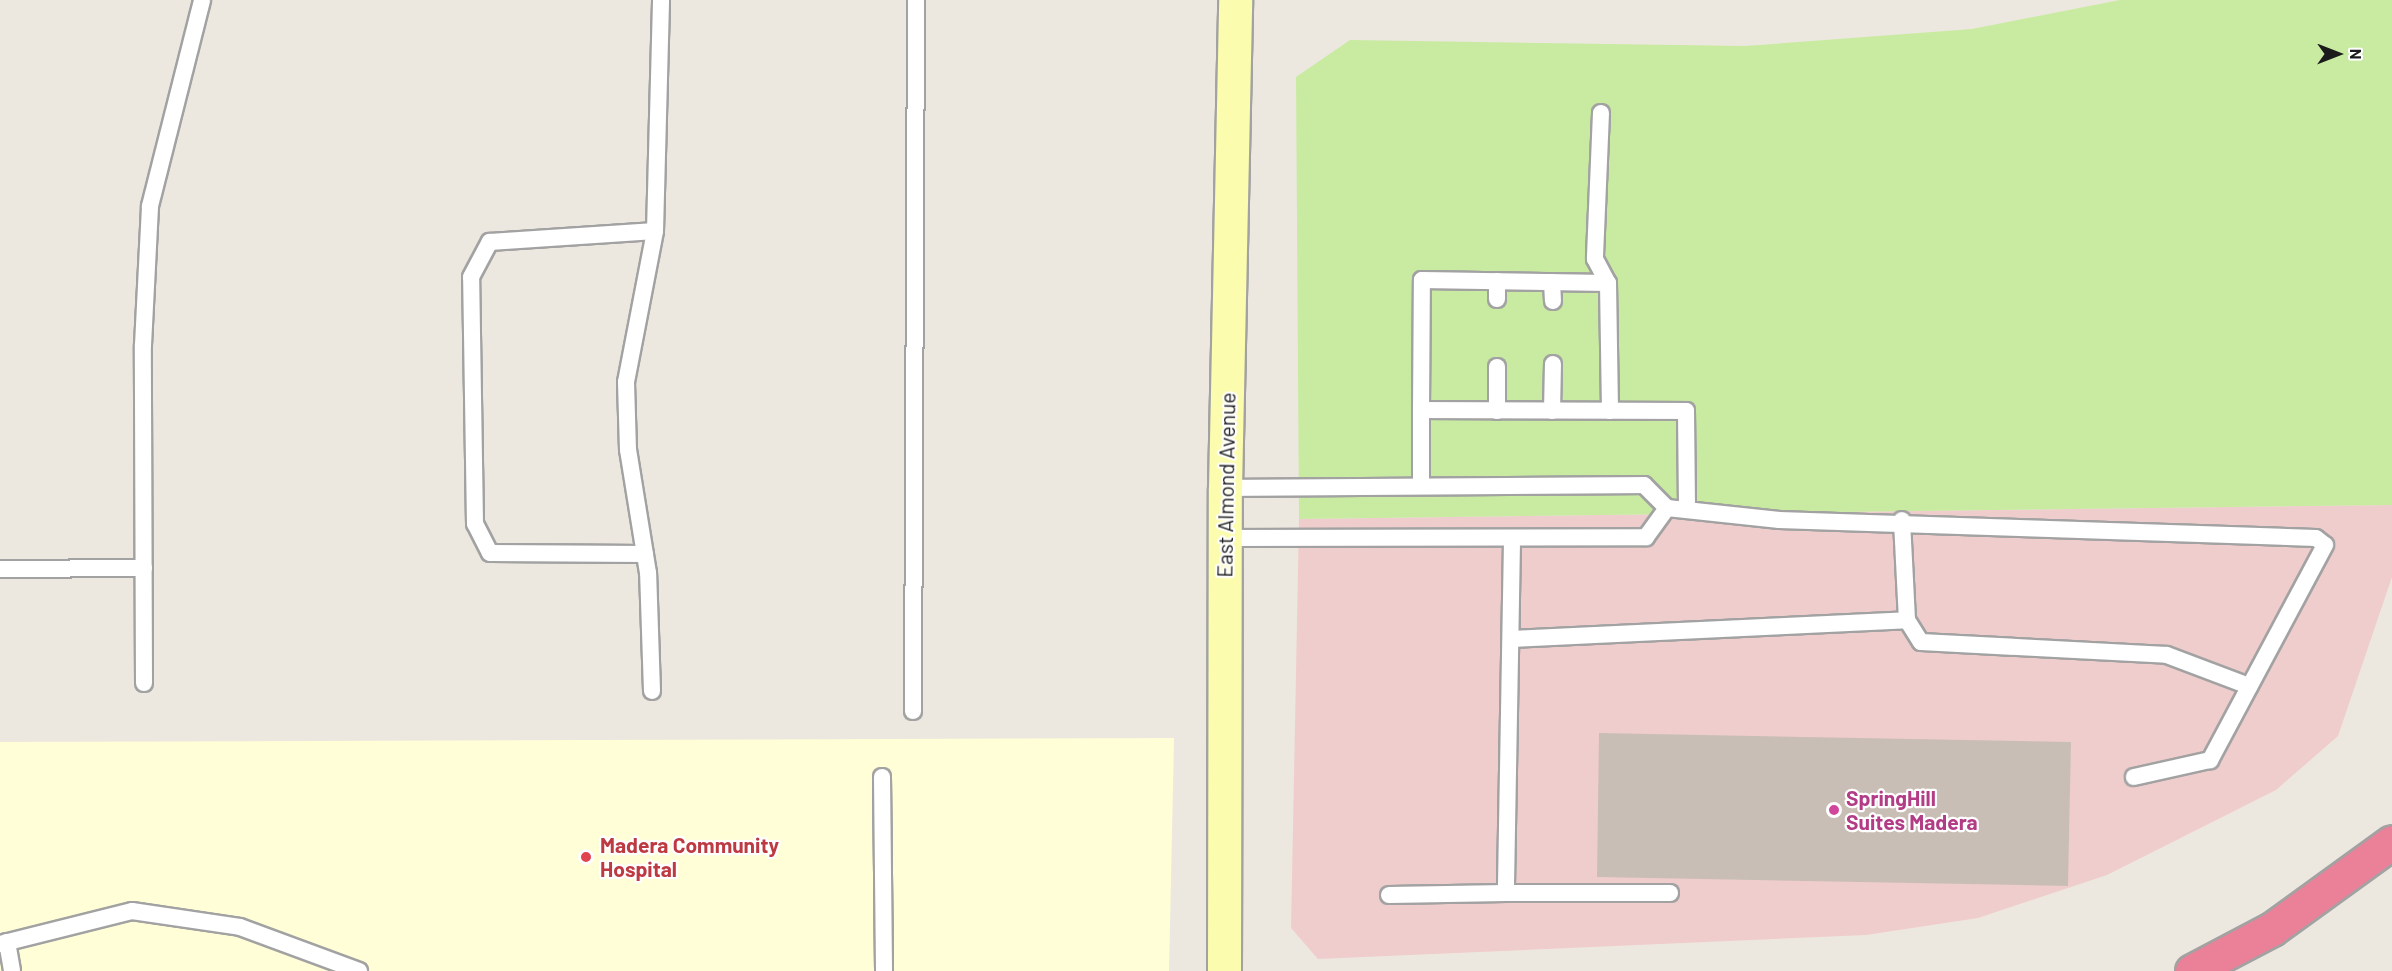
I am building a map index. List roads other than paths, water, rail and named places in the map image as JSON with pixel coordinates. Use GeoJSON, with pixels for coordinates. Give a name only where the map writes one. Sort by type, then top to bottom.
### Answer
{"type":"FeatureCollection","features":[{"type":"Feature","properties":{"kind":"highway"},"geometry":{"type":"LineString","coordinates":[[2192,971],[2272,929],[2392,842]]}},
{"type":"Feature","properties":{"kind":"main road","name":"East Almond Avenue"},"geometry":{"type":"LineString","coordinates":[[1224,971],[1225,488],[1235,0]]}},
{"type":"Feature","properties":{"kind":"lane"},"geometry":{"type":"LineString","coordinates":[[144,683],[143,345],[150,206],[202,0]]}},
{"type":"Feature","properties":{"kind":"lane"},"geometry":{"type":"LineString","coordinates":[[652,691],[645,554],[628,450],[626,382],[655,231],[662,0]]}},
{"type":"Feature","properties":{"kind":"lane"},"geometry":{"type":"LineString","coordinates":[[913,711],[916,0]]}},
{"type":"Feature","properties":{"kind":"lane"},"geometry":{"type":"LineString","coordinates":[[1601,113],[1595,259],[1608,283],[1610,411]]}},
{"type":"Feature","properties":{"kind":"lane"},"geometry":{"type":"LineString","coordinates":[[645,554],[490,553],[475,524],[471,277],[490,242],[655,231]]}},
{"type":"Feature","properties":{"kind":"lane"},"geometry":{"type":"LineString","coordinates":[[1421,486],[1422,280],[1608,283]]}},
{"type":"Feature","properties":{"kind":"lane"},"geometry":{"type":"LineString","coordinates":[[1497,281],[1497,299]]}},
{"type":"Feature","properties":{"kind":"lane"},"geometry":{"type":"LineString","coordinates":[[1552,282],[1553,301]]}},
{"type":"Feature","properties":{"kind":"lane"},"geometry":{"type":"LineString","coordinates":[[1552,411],[1553,364]]}},
{"type":"Feature","properties":{"kind":"lane"},"geometry":{"type":"LineString","coordinates":[[1497,367],[1497,411]]}},
{"type":"Feature","properties":{"kind":"lane"},"geometry":{"type":"LineString","coordinates":[[1421,410],[1686,411],[1687,510]]}},
{"type":"Feature","properties":{"kind":"lane"},"geometry":{"type":"LineString","coordinates":[[1225,488],[1644,485],[1667,508],[1779,520],[1902,520],[2316,538],[2325,545],[2210,760],[2134,777]]}},
{"type":"Feature","properties":{"kind":"lane"},"geometry":{"type":"LineString","coordinates":[[1225,538],[1512,541],[1646,537],[1667,508]]}},
{"type":"Feature","properties":{"kind":"lane"},"geometry":{"type":"LineString","coordinates":[[1902,520],[1907,620],[1921,642],[2167,655],[2249,686]]}},
{"type":"Feature","properties":{"kind":"lane"},"geometry":{"type":"LineString","coordinates":[[1506,893],[1512,541]]}},
{"type":"Feature","properties":{"kind":"lane"},"geometry":{"type":"LineString","coordinates":[[0,569],[144,568]]}},
{"type":"Feature","properties":{"kind":"lane"},"geometry":{"type":"LineString","coordinates":[[1511,639],[1907,620]]}},
{"type":"Feature","properties":{"kind":"lane"},"geometry":{"type":"LineString","coordinates":[[882,777],[884,971]]}},
{"type":"Feature","properties":{"kind":"lane"},"geometry":{"type":"LineString","coordinates":[[1389,895],[1670,893]]}},
{"type":"Feature","properties":{"kind":"lane"},"geometry":{"type":"LineString","coordinates":[[12,971],[4,943],[132,911],[240,927],[359,971]]}},
{"type":"Feature","properties":{"kind":"place","name":"SpringHill Suites Madera"},"geometry":{"type":"Point","coordinates":[1834,810]}},
{"type":"Feature","properties":{"kind":"place","name":"Madera Community Hospital"},"geometry":{"type":"Point","coordinates":[586,857]}}]}
